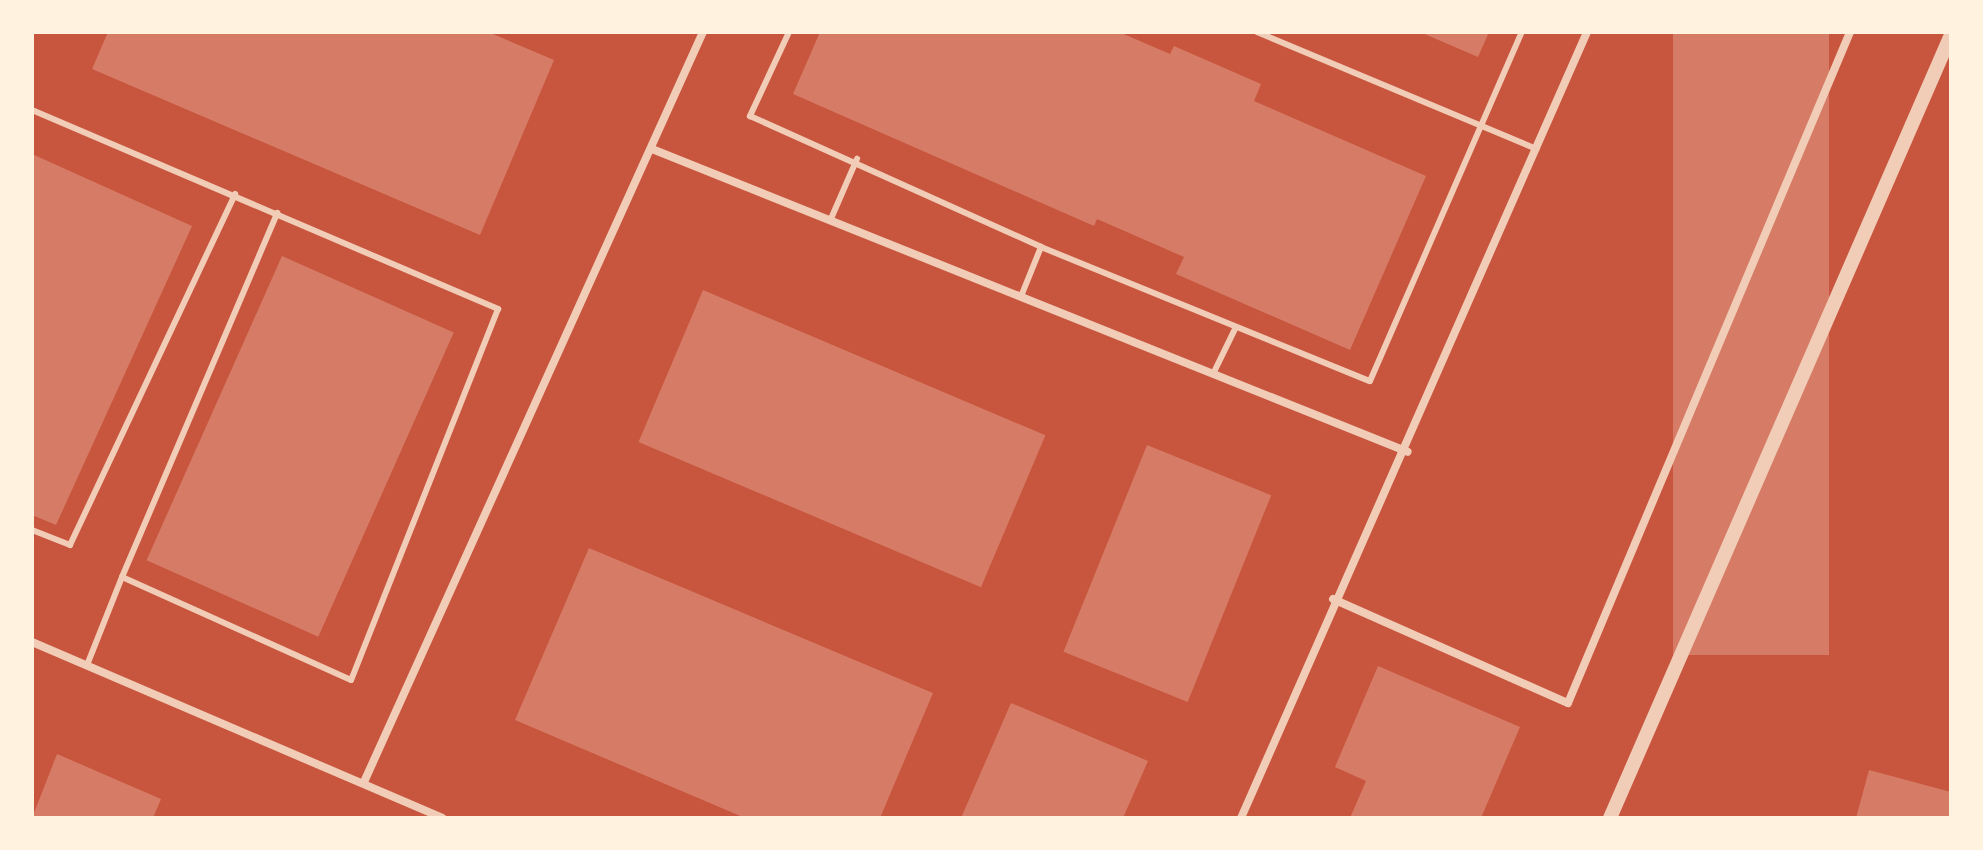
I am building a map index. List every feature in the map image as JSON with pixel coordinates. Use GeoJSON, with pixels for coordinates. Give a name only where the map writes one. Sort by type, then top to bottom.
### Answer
{"type":"FeatureCollection","features":[{"type":"Feature","properties":{"kind":"street"},"geometry":{"type":"LineString","coordinates":[[364,782],[703,32]]}},
{"type":"Feature","properties":{"kind":"street"},"geometry":{"type":"LineString","coordinates":[[1241,818],[1333,599],[1408,452],[1587,32]]}},
{"type":"Feature","properties":{"kind":"street"},"geometry":{"type":"LineString","coordinates":[[1333,599],[1568,703],[1850,32]]}},
{"type":"Feature","properties":{"kind":"street"},"geometry":{"type":"LineString","coordinates":[[1610,818],[1951,35]]}},
{"type":"Feature","properties":{"kind":"street"},"geometry":{"type":"LineString","coordinates":[[652,149],[1022,294],[1408,452]]}},
{"type":"Feature","properties":{"kind":"street"},"geometry":{"type":"LineString","coordinates":[[32,642],[442,818]]}},
{"type":"Feature","properties":{"kind":"street"},"geometry":{"type":"LineString","coordinates":[[416,818],[420,809]]}},
{"type":"Feature","properties":{"kind":"lane"},"geometry":{"type":"LineString","coordinates":[[789,32],[750,116],[857,159],[1041,247],[1235,329],[1370,381],[1522,32]]}},
{"type":"Feature","properties":{"kind":"lane"},"geometry":{"type":"LineString","coordinates":[[1257,32],[1537,149]]}},
{"type":"Feature","properties":{"kind":"lane"},"geometry":{"type":"LineString","coordinates":[[32,110],[235,194],[498,309],[351,680],[122,577]]}},
{"type":"Feature","properties":{"kind":"lane"},"geometry":{"type":"LineString","coordinates":[[830,221],[857,159]]}},
{"type":"Feature","properties":{"kind":"lane"},"geometry":{"type":"LineString","coordinates":[[32,530],[70,545],[235,194]]}},
{"type":"Feature","properties":{"kind":"lane"},"geometry":{"type":"LineString","coordinates":[[87,665],[277,213]]}},
{"type":"Feature","properties":{"kind":"lane"},"geometry":{"type":"LineString","coordinates":[[1022,294],[1041,247]]}},
{"type":"Feature","properties":{"kind":"lane"},"geometry":{"type":"LineString","coordinates":[[1214,372],[1235,329]]}},
{"type":"Feature","properties":{"kind":"building"},"geometry":{"type":"Polygon","coordinates":[[[108,32],[488,32],[554,60],[480,235],[92,69],[108,32]]]}},
{"type":"Feature","properties":{"kind":"building"},"geometry":{"type":"Polygon","coordinates":[[[820,32],[1119,32],[1170,54],[1174,46],[1261,84],[1254,101],[1426,176],[1350,350],[1176,274],[1184,257],[1097,219],[1094,226],[793,94],[820,32]]]}},
{"type":"Feature","properties":{"kind":"building"},"geometry":{"type":"Polygon","coordinates":[[[1420,32],[1489,32],[1478,57],[1420,32]]]}},
{"type":"Feature","properties":{"kind":"building"},"geometry":{"type":"Polygon","coordinates":[[[1673,32],[1829,32],[1829,655],[1673,655],[1673,32]]]}},
{"type":"Feature","properties":{"kind":"building"},"geometry":{"type":"Polygon","coordinates":[[[32,154],[192,226],[56,525],[32,515],[32,154]]]}},
{"type":"Feature","properties":{"kind":"building"},"geometry":{"type":"Polygon","coordinates":[[[282,256],[454,332],[318,637],[147,560],[282,256]]]}},
{"type":"Feature","properties":{"kind":"building"},"geometry":{"type":"Polygon","coordinates":[[[703,290],[1045,435],[981,587],[639,442],[703,290]]]}},
{"type":"Feature","properties":{"kind":"building"},"geometry":{"type":"Polygon","coordinates":[[[1147,445],[1271,495],[1188,702],[1063,652],[1147,445]]]}},
{"type":"Feature","properties":{"kind":"building"},"geometry":{"type":"Polygon","coordinates":[[[589,548],[933,693],[880,818],[745,818],[515,720],[589,548]]]}},
{"type":"Feature","properties":{"kind":"building"},"geometry":{"type":"Polygon","coordinates":[[[1378,666],[1520,727],[1481,818],[1350,818],[1366,781],[1335,767],[1378,666]]]}},
{"type":"Feature","properties":{"kind":"building"},"geometry":{"type":"Polygon","coordinates":[[[1011,703],[1148,761],[1123,818],[961,818],[1011,703]]]}},
{"type":"Feature","properties":{"kind":"building"},"geometry":{"type":"Polygon","coordinates":[[[57,754],[161,799],[153,818],[32,818],[57,754]]]}},
{"type":"Feature","properties":{"kind":"building"},"geometry":{"type":"Polygon","coordinates":[[[1869,770],[1951,792],[1951,818],[1856,818],[1869,770]]]}}]}
